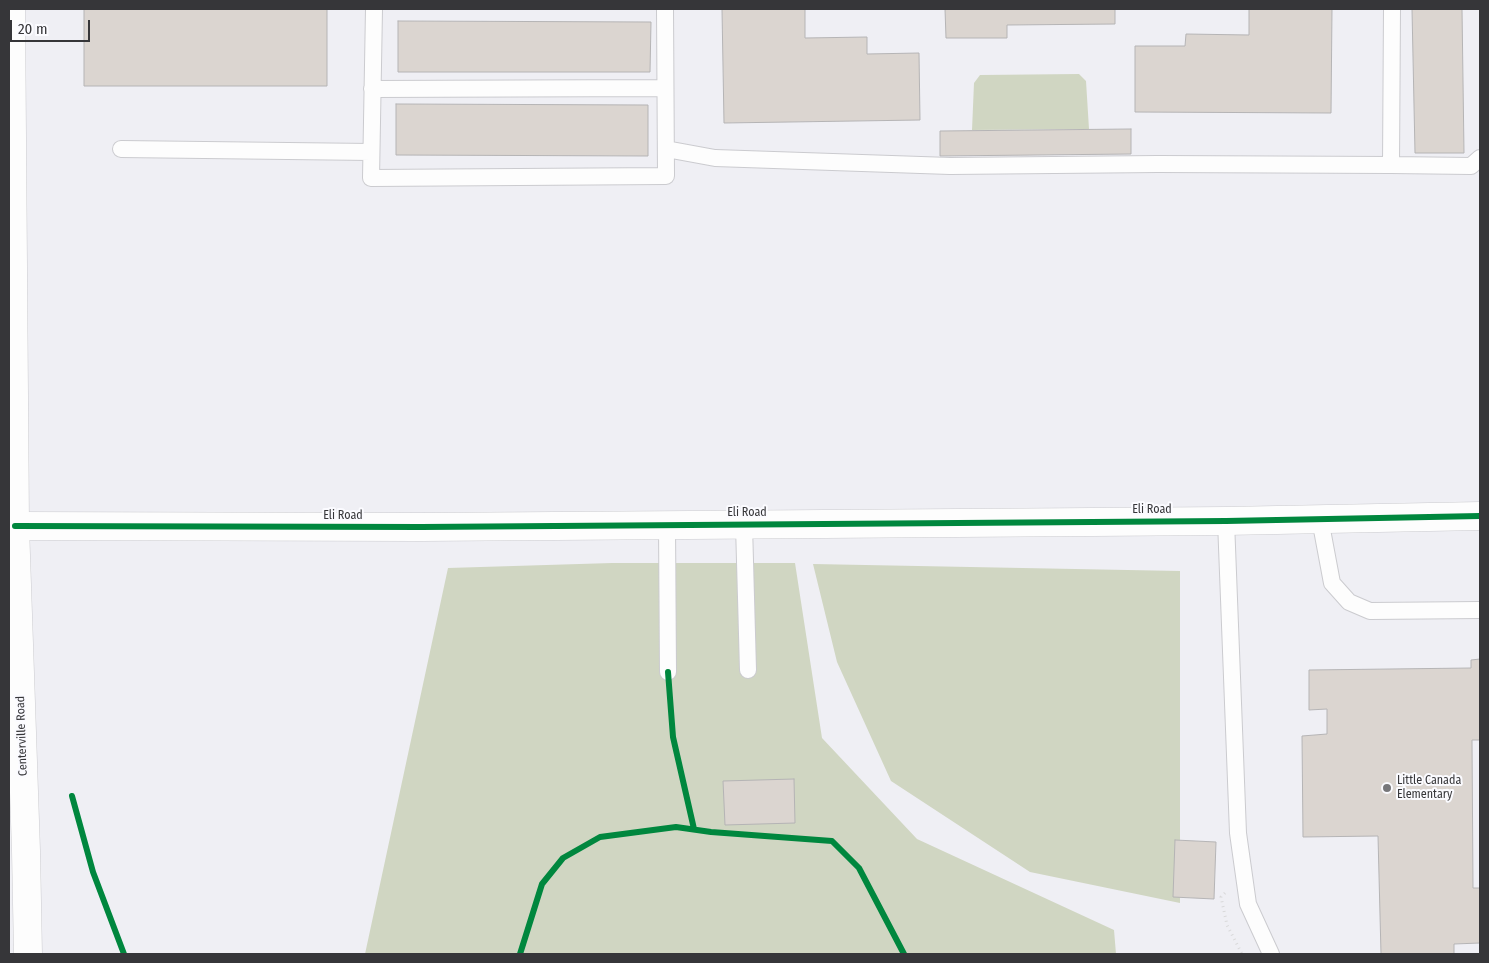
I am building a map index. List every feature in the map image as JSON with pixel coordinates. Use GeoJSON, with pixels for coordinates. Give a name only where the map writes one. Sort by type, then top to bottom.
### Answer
{"type":"FeatureCollection","features":[{"type":"Feature","properties":{"kind":"street","name":"Centerville Road"},"geometry":{"type":"LineString","coordinates":[[11,9],[15,526],[28,954]]}},
{"type":"Feature","properties":{"kind":"street","name":"Eli Road"},"geometry":{"type":"LineString","coordinates":[[15,526],[421,528],[1226,521],[1480,516]]}},
{"type":"Feature","properties":{"kind":"lane"},"geometry":{"type":"LineString","coordinates":[[374,9],[370,178],[666,176],[665,9]]}},
{"type":"Feature","properties":{"kind":"lane"},"geometry":{"type":"LineString","coordinates":[[1392,9],[1392,165]]}},
{"type":"Feature","properties":{"kind":"lane"},"geometry":{"type":"LineString","coordinates":[[372,89],[665,88]]}},
{"type":"Feature","properties":{"kind":"lane"},"geometry":{"type":"LineString","coordinates":[[121,149],[371,152]]}},
{"type":"Feature","properties":{"kind":"lane"},"geometry":{"type":"LineString","coordinates":[[666,150],[715,158],[950,166],[1148,164],[1471,166],[1480,158]]}},
{"type":"Feature","properties":{"kind":"lane"},"geometry":{"type":"LineString","coordinates":[[1320,519],[1332,583],[1349,602],[1370,612],[1480,610]]}},
{"type":"Feature","properties":{"kind":"lane"},"geometry":{"type":"LineString","coordinates":[[1226,521],[1238,833],[1248,904],[1271,954]]}},
{"type":"Feature","properties":{"kind":"lane"},"geometry":{"type":"LineString","coordinates":[[667,525],[668,672]]}},
{"type":"Feature","properties":{"kind":"lane"},"geometry":{"type":"LineString","coordinates":[[744,525],[748,670]]}},
{"type":"Feature","properties":{"kind":"green space"},"geometry":{"type":"Polygon","coordinates":[[[1079,74],[1086,81],[1089,129],[972,130],[974,83],[980,75],[1079,74]]]}},
{"type":"Feature","properties":{"kind":"green space"},"geometry":{"type":"Polygon","coordinates":[[[612,563],[795,563],[822,738],[917,839],[1114,930],[1116,954],[365,954],[448,568],[612,563]]]}},
{"type":"Feature","properties":{"kind":"green space"},"geometry":{"type":"Polygon","coordinates":[[[813,564],[1180,571],[1180,903],[1030,872],[891,781],[837,662],[813,564]]]}},
{"type":"Feature","properties":{"kind":"building"},"geometry":{"type":"Polygon","coordinates":[[[84,9],[327,9],[327,86],[84,86],[84,9]]]}},
{"type":"Feature","properties":{"kind":"building"},"geometry":{"type":"Polygon","coordinates":[[[722,9],[805,9],[805,38],[867,37],[867,54],[919,53],[920,120],[724,123],[722,9]]]}},
{"type":"Feature","properties":{"kind":"building"},"geometry":{"type":"Polygon","coordinates":[[[945,9],[1115,9],[1115,24],[1007,25],[1007,38],[946,38],[945,9]]]}},
{"type":"Feature","properties":{"kind":"building"},"geometry":{"type":"Polygon","coordinates":[[[1249,9],[1332,9],[1331,113],[1135,112],[1135,46],[1185,46],[1186,34],[1249,35],[1249,9]]]}},
{"type":"Feature","properties":{"kind":"building"},"geometry":{"type":"Polygon","coordinates":[[[1412,9],[1462,9],[1464,153],[1415,153],[1412,9]]]}},
{"type":"Feature","properties":{"kind":"building"},"geometry":{"type":"Polygon","coordinates":[[[398,21],[651,22],[650,72],[398,72],[398,21]]]}},
{"type":"Feature","properties":{"kind":"building"},"geometry":{"type":"Polygon","coordinates":[[[396,104],[648,105],[648,156],[396,155],[396,104]]]}},
{"type":"Feature","properties":{"kind":"building"},"geometry":{"type":"Polygon","coordinates":[[[1131,129],[1131,154],[940,156],[940,131],[1131,129]]]}},
{"type":"Feature","properties":{"kind":"building","name":"Little Canada Elementary"},"geometry":{"type":"Polygon","coordinates":[[[1480,659],[1480,740],[1472,740],[1473,888],[1480,888],[1480,943],[1454,944],[1454,954],[1381,954],[1378,836],[1303,837],[1302,736],[1327,734],[1327,709],[1309,710],[1309,670],[1471,668],[1471,660],[1480,659]]]}},
{"type":"Feature","properties":{"kind":"building"},"geometry":{"type":"Polygon","coordinates":[[[794,779],[795,823],[725,825],[723,781],[794,779]]]}},
{"type":"Feature","properties":{"kind":"building"},"geometry":{"type":"Polygon","coordinates":[[[1175,840],[1216,842],[1214,899],[1173,897],[1175,840]]]}},
{"type":"Feature","properties":{"kind":"cycle path"},"geometry":{"type":"LineString","coordinates":[[15,526],[421,527],[1226,521],[1480,516]]}},
{"type":"Feature","properties":{"kind":"cycle path"},"geometry":{"type":"LineString","coordinates":[[668,672],[673,737],[694,829]]}},
{"type":"Feature","properties":{"kind":"cycle path"},"geometry":{"type":"LineString","coordinates":[[72,796],[93,872],[124,954]]}},
{"type":"Feature","properties":{"kind":"cycle path"},"geometry":{"type":"LineString","coordinates":[[520,954],[542,884],[563,858],[600,837],[676,827],[711,832],[832,841],[859,868],[904,954]]}},
{"type":"Feature","properties":{"kind":"place","name":"Little Canada Elementary"},"geometry":{"type":"Point","coordinates":[1387,788]}}]}
